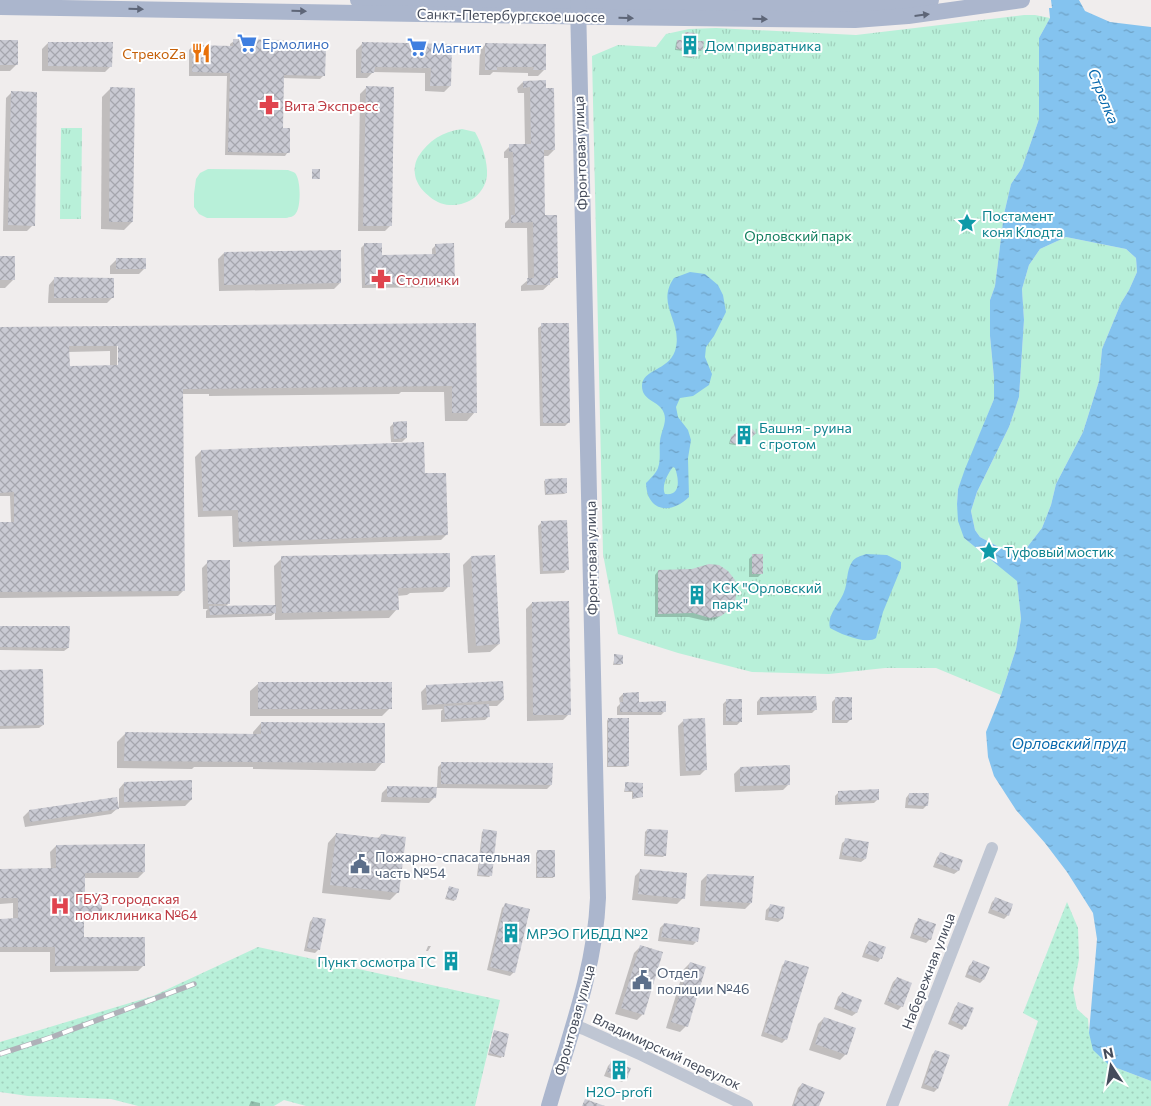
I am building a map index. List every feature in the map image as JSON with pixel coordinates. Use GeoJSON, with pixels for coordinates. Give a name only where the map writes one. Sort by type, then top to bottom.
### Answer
{"type":"FeatureCollection","features":[{"type":"Feature","properties":{"kind":"main road","name":"Санкт-Петербургское шоссе"},"geometry":{"type":"LineString","coordinates":[[358,0],[507,1],[578,10],[712,2],[855,6],[931,0]]}},
{"type":"Feature","properties":{"kind":"main road","name":"Санкт-Петербургское шоссе"},"geometry":{"type":"LineString","coordinates":[[0,7],[578,10],[855,20],[908,16],[1022,0]]}},
{"type":"Feature","properties":{"kind":"main road","name":"Фронтовая улица"},"geometry":{"type":"LineString","coordinates":[[549,1106],[590,965],[597,921],[598,898],[578,10]]}},
{"type":"Feature","properties":{"kind":"street","name":"Набережная улица"},"geometry":{"type":"LineString","coordinates":[[892,1106],[992,848]]}},
{"type":"Feature","properties":{"kind":"street","name":"Владимирский переулок"},"geometry":{"type":"LineString","coordinates":[[573,1025],[642,1055],[747,1106]]}},
{"type":"Feature","properties":{"kind":"green space","name":"Орловский парк"},"geometry":{"type":"Polygon","coordinates":[[[1024,15],[1050,18],[1039,38],[1039,119],[1022,168],[1011,184],[1004,214],[995,286],[990,300],[994,399],[958,489],[957,504],[964,538],[1017,580],[1021,619],[1016,649],[1001,695],[936,668],[885,668],[829,674],[752,672],[678,653],[618,634],[603,554],[592,56],[618,45],[656,47],[666,34],[689,29],[716,28],[856,35],[1024,15]]]}},
{"type":"Feature","properties":{"kind":"green space"},"geometry":{"type":"Polygon","coordinates":[[[61,128],[82,128],[81,219],[60,219],[61,128]]]}},
{"type":"Feature","properties":{"kind":"green space"},"geometry":{"type":"Polygon","coordinates":[[[462,129],[475,132],[478,137],[485,159],[487,176],[479,193],[472,199],[456,205],[447,205],[430,197],[422,189],[416,179],[415,165],[418,157],[431,141],[448,132],[462,129]]]}},
{"type":"Feature","properties":{"kind":"green space"},"geometry":{"type":"Polygon","coordinates":[[[208,169],[288,170],[294,172],[297,176],[299,187],[298,210],[292,217],[286,218],[207,218],[199,214],[194,207],[194,194],[196,179],[200,173],[208,169]]]}},
{"type":"Feature","properties":{"kind":"green space"},"geometry":{"type":"Polygon","coordinates":[[[1066,237],[1126,249],[1136,258],[1137,272],[1121,303],[1102,349],[1099,381],[1083,432],[1056,484],[1051,505],[1042,528],[1025,550],[1010,553],[980,537],[975,530],[971,511],[977,492],[1009,427],[1019,397],[1024,320],[1022,289],[1029,265],[1040,249],[1066,237]]]}},
{"type":"Feature","properties":{"kind":"green space"},"geometry":{"type":"Polygon","coordinates":[[[1067,902],[1078,928],[1079,959],[1073,989],[1077,1009],[1088,1019],[1089,1033],[1109,1065],[1151,1081],[1151,1106],[1008,1106],[1038,1021],[1023,1013],[1067,902]]]}},
{"type":"Feature","properties":{"kind":"green space"},"geometry":{"type":"Polygon","coordinates":[[[258,947],[500,1000],[475,1106],[306,1106],[284,1100],[274,1106],[138,1106],[111,1099],[28,1096],[0,1092],[0,1042],[153,996],[258,947]]]}},
{"type":"Feature","properties":{"kind":"water","name":"Орловский пруд"},"geometry":{"type":"Polygon","coordinates":[[[1051,0],[1079,0],[1085,11],[1110,22],[1151,27],[1151,1081],[1109,1065],[1093,1050],[1089,1033],[1097,939],[1093,913],[1067,872],[1016,810],[994,776],[988,757],[986,732],[1001,695],[1016,649],[1021,619],[1017,581],[964,538],[958,521],[958,489],[994,399],[990,300],[995,286],[1004,214],[1011,184],[1022,168],[1039,119],[1039,38],[1050,18],[1049,8],[1052,8],[1051,0]],[[1066,237],[1040,249],[1029,265],[1022,289],[1024,320],[1019,397],[1009,427],[977,492],[971,511],[975,530],[980,537],[1010,553],[1025,550],[1042,528],[1051,505],[1056,484],[1083,432],[1099,381],[1102,349],[1121,303],[1137,272],[1136,258],[1126,249],[1066,237]]]}},
{"type":"Feature","properties":{"kind":"water"},"geometry":{"type":"Polygon","coordinates":[[[690,272],[705,274],[718,285],[723,295],[726,312],[706,347],[705,357],[712,374],[709,385],[693,396],[680,398],[676,407],[678,417],[688,430],[691,440],[688,458],[689,497],[675,506],[661,508],[651,500],[647,493],[646,483],[656,472],[659,465],[660,441],[665,416],[661,408],[644,394],[642,386],[646,376],[667,363],[675,351],[676,331],[667,297],[674,278],[690,272]],[[673,467],[666,480],[665,494],[674,492],[678,486],[675,468],[673,467]]]}},
{"type":"Feature","properties":{"kind":"water"},"geometry":{"type":"Polygon","coordinates":[[[866,554],[887,555],[901,562],[901,568],[883,612],[876,638],[872,640],[853,638],[830,628],[830,618],[844,592],[850,566],[855,559],[866,554]]]}},
{"type":"Feature","properties":{"kind":"building","name":"Дом привратника"},"geometry":{"type":"Polygon","coordinates":[[[685,32],[695,33],[695,41],[704,41],[703,50],[695,50],[695,57],[684,56],[685,50],[676,49],[677,40],[685,40],[685,32]]]}},
{"type":"Feature","properties":{"kind":"building"},"geometry":{"type":"Polygon","coordinates":[[[233,39],[284,40],[283,47],[326,47],[325,76],[284,75],[283,128],[290,128],[290,153],[228,152],[230,73],[192,72],[193,45],[233,46],[233,39]]]}},
{"type":"Feature","properties":{"kind":"building"},"geometry":{"type":"Polygon","coordinates":[[[0,40],[18,40],[18,65],[0,65],[0,40]]]}},
{"type":"Feature","properties":{"kind":"building"},"geometry":{"type":"Polygon","coordinates":[[[48,42],[113,42],[112,67],[48,66],[48,42]]]}},
{"type":"Feature","properties":{"kind":"building"},"geometry":{"type":"Polygon","coordinates":[[[362,42],[452,44],[451,86],[430,86],[431,68],[375,67],[374,73],[361,73],[362,42]]]}},
{"type":"Feature","properties":{"kind":"building"},"geometry":{"type":"Polygon","coordinates":[[[485,43],[546,44],[546,70],[533,70],[534,67],[497,67],[497,70],[485,70],[485,43]]]}},
{"type":"Feature","properties":{"kind":"building"},"geometry":{"type":"Polygon","coordinates":[[[546,80],[546,88],[554,88],[555,150],[544,150],[545,215],[557,215],[558,278],[550,278],[550,285],[527,285],[527,278],[534,278],[533,222],[511,223],[511,215],[515,215],[513,152],[509,152],[509,144],[531,144],[530,87],[523,88],[523,81],[546,80]]]}},
{"type":"Feature","properties":{"kind":"building"},"geometry":{"type":"Polygon","coordinates":[[[366,86],[394,87],[392,226],[363,226],[366,86]]]}},
{"type":"Feature","properties":{"kind":"building"},"geometry":{"type":"Polygon","coordinates":[[[110,87],[135,88],[133,222],[109,222],[110,87]]]}},
{"type":"Feature","properties":{"kind":"building"},"geometry":{"type":"Polygon","coordinates":[[[11,91],[37,92],[35,226],[8,225],[11,91]]]}},
{"type":"Feature","properties":{"kind":"building"},"geometry":{"type":"Polygon","coordinates":[[[312,169],[320,169],[320,179],[312,179],[312,169]]]}},
{"type":"Feature","properties":{"kind":"building"},"geometry":{"type":"Polygon","coordinates":[[[364,243],[382,243],[382,255],[436,254],[435,244],[454,243],[455,283],[365,285],[364,243]]]}},
{"type":"Feature","properties":{"kind":"building"},"geometry":{"type":"Polygon","coordinates":[[[341,250],[341,283],[224,285],[224,252],[341,250]]]}},
{"type":"Feature","properties":{"kind":"building"},"geometry":{"type":"Polygon","coordinates":[[[0,256],[15,256],[15,280],[0,280],[0,256]]]}},
{"type":"Feature","properties":{"kind":"building"},"geometry":{"type":"Polygon","coordinates":[[[116,258],[146,258],[146,269],[116,269],[116,258]]]}},
{"type":"Feature","properties":{"kind":"building"},"geometry":{"type":"Polygon","coordinates":[[[54,277],[114,278],[114,298],[54,298],[54,277]]]}},
{"type":"Feature","properties":{"kind":"building"},"geometry":{"type":"Polygon","coordinates":[[[476,323],[477,413],[452,413],[452,386],[183,389],[185,591],[0,592],[0,522],[14,522],[14,492],[0,493],[0,327],[476,323]],[[69,346],[70,366],[118,365],[118,346],[69,346]]]}},
{"type":"Feature","properties":{"kind":"building"},"geometry":{"type":"Polygon","coordinates":[[[541,323],[569,323],[570,423],[543,423],[541,323]]]}},
{"type":"Feature","properties":{"kind":"building"},"geometry":{"type":"Polygon","coordinates":[[[407,421],[407,438],[394,439],[393,422],[407,421]]]}},
{"type":"Feature","properties":{"kind":"building","name":"Башня - руина с гротом"},"geometry":{"type":"Polygon","coordinates":[[[747,423],[756,433],[750,439],[749,446],[730,443],[731,437],[747,423]]]}},
{"type":"Feature","properties":{"kind":"building"},"geometry":{"type":"Polygon","coordinates":[[[424,442],[425,473],[446,473],[448,535],[239,542],[238,510],[203,511],[201,450],[424,442]]]}},
{"type":"Feature","properties":{"kind":"building"},"geometry":{"type":"Polygon","coordinates":[[[567,478],[567,493],[546,494],[545,479],[567,478]]]}},
{"type":"Feature","properties":{"kind":"building"},"geometry":{"type":"Polygon","coordinates":[[[567,520],[569,570],[543,571],[541,521],[567,520]]]}},
{"type":"Feature","properties":{"kind":"building"},"geometry":{"type":"Polygon","coordinates":[[[450,553],[450,587],[398,588],[399,610],[282,613],[281,556],[450,553]]]}},
{"type":"Feature","properties":{"kind":"building"},"geometry":{"type":"Polygon","coordinates":[[[752,554],[763,554],[763,574],[752,574],[752,554]]]}},
{"type":"Feature","properties":{"kind":"building"},"geometry":{"type":"Polygon","coordinates":[[[495,555],[500,644],[476,646],[471,556],[495,555]]]}},
{"type":"Feature","properties":{"kind":"building"},"geometry":{"type":"Polygon","coordinates":[[[207,560],[230,560],[230,604],[208,604],[207,560]]]}},
{"type":"Feature","properties":{"kind":"building","name":"КСК \"Орловский парк\""},"geometry":{"type":"Polygon","coordinates":[[[709,564],[719,565],[728,571],[735,580],[737,590],[735,601],[729,610],[721,616],[710,618],[693,613],[658,614],[658,570],[692,569],[709,564]]]}},
{"type":"Feature","properties":{"kind":"building"},"geometry":{"type":"Polygon","coordinates":[[[569,601],[571,715],[533,715],[532,602],[569,601]]]}},
{"type":"Feature","properties":{"kind":"building"},"geometry":{"type":"Polygon","coordinates":[[[276,605],[276,613],[210,615],[209,606],[276,605]]]}},
{"type":"Feature","properties":{"kind":"building"},"geometry":{"type":"Polygon","coordinates":[[[0,626],[70,626],[69,648],[0,647],[0,626]]]}},
{"type":"Feature","properties":{"kind":"building"},"geometry":{"type":"Polygon","coordinates":[[[614,654],[623,655],[623,664],[614,664],[614,654]]]}},
{"type":"Feature","properties":{"kind":"building"},"geometry":{"type":"Polygon","coordinates":[[[43,669],[44,725],[0,726],[0,670],[43,669]]]}},
{"type":"Feature","properties":{"kind":"building"},"geometry":{"type":"Polygon","coordinates":[[[503,681],[504,700],[427,705],[426,685],[503,681]]]}},
{"type":"Feature","properties":{"kind":"building"},"geometry":{"type":"Polygon","coordinates":[[[258,682],[392,682],[392,709],[258,709],[258,682]]]}},
{"type":"Feature","properties":{"kind":"building"},"geometry":{"type":"Polygon","coordinates":[[[639,692],[639,702],[666,701],[666,712],[620,712],[620,702],[623,702],[623,693],[639,692]]]}},
{"type":"Feature","properties":{"kind":"building"},"geometry":{"type":"Polygon","coordinates":[[[816,696],[817,710],[760,711],[760,697],[816,696]]]}},
{"type":"Feature","properties":{"kind":"building"},"geometry":{"type":"Polygon","coordinates":[[[835,697],[852,697],[852,720],[835,720],[835,697]]]}},
{"type":"Feature","properties":{"kind":"building"},"geometry":{"type":"Polygon","coordinates":[[[726,699],[742,699],[742,722],[726,721],[726,699]]]}},
{"type":"Feature","properties":{"kind":"building"},"geometry":{"type":"Polygon","coordinates":[[[489,704],[490,717],[445,719],[444,706],[489,704]]]}},
{"type":"Feature","properties":{"kind":"building"},"geometry":{"type":"Polygon","coordinates":[[[608,718],[629,718],[629,766],[608,766],[608,718]]]}},
{"type":"Feature","properties":{"kind":"building"},"geometry":{"type":"Polygon","coordinates":[[[705,718],[707,770],[686,771],[683,719],[705,718]]]}},
{"type":"Feature","properties":{"kind":"building"},"geometry":{"type":"Polygon","coordinates":[[[261,722],[385,723],[385,763],[124,761],[125,732],[261,734],[261,722]]]}},
{"type":"Feature","properties":{"kind":"building"},"geometry":{"type":"Polygon","coordinates":[[[441,762],[553,763],[552,785],[441,784],[441,762]]]}},
{"type":"Feature","properties":{"kind":"building"},"geometry":{"type":"Polygon","coordinates":[[[790,765],[790,785],[740,786],[740,767],[790,765]]]}},
{"type":"Feature","properties":{"kind":"building"},"geometry":{"type":"Polygon","coordinates":[[[192,780],[192,800],[124,802],[124,782],[192,780]]]}},
{"type":"Feature","properties":{"kind":"building"},"geometry":{"type":"Polygon","coordinates":[[[625,782],[643,783],[643,797],[633,798],[633,791],[625,791],[625,782]]]}},
{"type":"Feature","properties":{"kind":"building"},"geometry":{"type":"Polygon","coordinates":[[[387,786],[437,787],[436,798],[387,797],[387,786]]]}},
{"type":"Feature","properties":{"kind":"building"},"geometry":{"type":"Polygon","coordinates":[[[879,789],[879,800],[838,802],[838,791],[879,789]]]}},
{"type":"Feature","properties":{"kind":"building"},"geometry":{"type":"Polygon","coordinates":[[[909,793],[929,793],[928,806],[908,805],[909,793]]]}},
{"type":"Feature","properties":{"kind":"building"},"geometry":{"type":"Polygon","coordinates":[[[117,797],[119,809],[30,822],[29,810],[117,797]]]}},
{"type":"Feature","properties":{"kind":"building"},"geometry":{"type":"Polygon","coordinates":[[[483,829],[497,831],[492,876],[478,875],[483,829]]]}},
{"type":"Feature","properties":{"kind":"building"},"geometry":{"type":"Polygon","coordinates":[[[647,829],[668,830],[666,856],[645,854],[647,829]]]}},
{"type":"Feature","properties":{"kind":"building"},"geometry":{"type":"Polygon","coordinates":[[[336,833],[380,838],[381,834],[406,837],[399,893],[330,885],[336,833]]]}},
{"type":"Feature","properties":{"kind":"building"},"geometry":{"type":"Polygon","coordinates":[[[845,838],[869,842],[866,859],[842,855],[845,838]]]}},
{"type":"Feature","properties":{"kind":"building","name":"ГБУЗ городская поликлиника №64"},"geometry":{"type":"Polygon","coordinates":[[[145,844],[145,872],[85,873],[85,893],[102,893],[102,914],[84,915],[84,937],[145,937],[145,966],[55,966],[55,947],[0,947],[0,919],[18,918],[18,898],[0,898],[0,869],[56,868],[56,845],[145,844]]]}},
{"type":"Feature","properties":{"kind":"building"},"geometry":{"type":"Polygon","coordinates":[[[537,850],[555,850],[555,877],[537,877],[537,850]]]}},
{"type":"Feature","properties":{"kind":"building"},"geometry":{"type":"Polygon","coordinates":[[[940,852],[963,860],[959,871],[936,863],[940,852]]]}},
{"type":"Feature","properties":{"kind":"building"},"geometry":{"type":"Polygon","coordinates":[[[640,869],[687,873],[685,899],[638,894],[640,869]]]}},
{"type":"Feature","properties":{"kind":"building"},"geometry":{"type":"Polygon","coordinates":[[[707,874],[754,876],[752,903],[705,901],[707,874]]]}},
{"type":"Feature","properties":{"kind":"building"},"geometry":{"type":"Polygon","coordinates":[[[449,886],[459,889],[456,900],[446,898],[449,886]]]}},
{"type":"Feature","properties":{"kind":"building"},"geometry":{"type":"Polygon","coordinates":[[[995,897],[1013,904],[1009,916],[991,909],[995,897]]]}},
{"type":"Feature","properties":{"kind":"building","name":"МРЭО ГИБДД №2"},"geometry":{"type":"Polygon","coordinates":[[[505,903],[530,909],[515,973],[490,967],[505,903]]]}},
{"type":"Feature","properties":{"kind":"building"},"geometry":{"type":"Polygon","coordinates":[[[770,904],[785,907],[783,919],[768,917],[770,904]]]}},
{"type":"Feature","properties":{"kind":"building"},"geometry":{"type":"Polygon","coordinates":[[[313,917],[326,919],[320,950],[307,948],[313,917]]]}},
{"type":"Feature","properties":{"kind":"building"},"geometry":{"type":"Polygon","coordinates":[[[918,918],[936,924],[931,940],[913,934],[918,918]]]}},
{"type":"Feature","properties":{"kind":"building"},"geometry":{"type":"Polygon","coordinates":[[[664,923],[700,928],[698,942],[661,937],[664,923]]]}},
{"type":"Feature","properties":{"kind":"building"},"geometry":{"type":"Polygon","coordinates":[[[869,941],[886,947],[882,959],[865,953],[869,941]]]}},
{"type":"Feature","properties":{"kind":"building","name":"Отдел полиции №46"},"geometry":{"type":"Polygon","coordinates":[[[640,945],[663,952],[644,1015],[621,1008],[640,945]]]}},
{"type":"Feature","properties":{"kind":"building","name":"Пункт осмотра ТС"},"geometry":{"type":"Polygon","coordinates":[[[447,955],[458,958],[456,967],[444,964],[447,955]]]}},
{"type":"Feature","properties":{"kind":"building"},"geometry":{"type":"Polygon","coordinates":[[[785,960],[809,967],[787,1040],[764,1032],[785,960]]]}},
{"type":"Feature","properties":{"kind":"building"},"geometry":{"type":"Polygon","coordinates":[[[973,960],[990,967],[984,980],[967,974],[973,960]]]}},
{"type":"Feature","properties":{"kind":"building"},"geometry":{"type":"Polygon","coordinates":[[[690,962],[706,967],[688,1027],[671,1022],[690,962]]]}},
{"type":"Feature","properties":{"kind":"building"},"geometry":{"type":"Polygon","coordinates":[[[897,977],[912,983],[903,1007],[887,1001],[897,977]]]}},
{"type":"Feature","properties":{"kind":"building"},"geometry":{"type":"Polygon","coordinates":[[[842,992],[862,1000],[857,1013],[836,1005],[842,992]]]}},
{"type":"Feature","properties":{"kind":"building"},"geometry":{"type":"Polygon","coordinates":[[[958,1002],[974,1008],[966,1027],[951,1020],[958,1002]]]}},
{"type":"Feature","properties":{"kind":"building"},"geometry":{"type":"Polygon","coordinates":[[[824,1017],[856,1028],[847,1055],[815,1044],[824,1017]]]}},
{"type":"Feature","properties":{"kind":"building"},"geometry":{"type":"Polygon","coordinates":[[[494,1030],[509,1034],[504,1057],[489,1053],[494,1030]]]}},
{"type":"Feature","properties":{"kind":"building"},"geometry":{"type":"Polygon","coordinates":[[[935,1050],[950,1055],[938,1089],[924,1084],[935,1050]]]}},
{"type":"Feature","properties":{"kind":"building","name":"H2O-profi"},"geometry":{"type":"Polygon","coordinates":[[[611,1061],[631,1068],[627,1079],[607,1072],[611,1061]]]}},
{"type":"Feature","properties":{"kind":"building"},"geometry":{"type":"Polygon","coordinates":[[[802,1083],[825,1092],[819,1106],[793,1106],[802,1083]]]}},
{"type":"Feature","properties":{"kind":"building"},"geometry":{"type":"Polygon","coordinates":[[[585,1099],[605,1106],[582,1106],[585,1099]]]}},
{"type":"Feature","properties":{"kind":"railway"},"geometry":{"type":"LineString","coordinates":[[0,1054],[52,1037],[194,984]]}},
{"type":"Feature","properties":{"kind":"place","name":"Ермолино"},"geometry":{"type":"Point","coordinates":[247,43]}},
{"type":"Feature","properties":{"kind":"place","name":"Дом привратника"},"geometry":{"type":"Point","coordinates":[690,45]}},
{"type":"Feature","properties":{"kind":"place","name":"Магнит"},"geometry":{"type":"Point","coordinates":[417,47]}},
{"type":"Feature","properties":{"kind":"place","name":"СтрекоZа"},"geometry":{"type":"Point","coordinates":[201,53]}},
{"type":"Feature","properties":{"kind":"place","name":"Вита Экспресс"},"geometry":{"type":"Point","coordinates":[269,105]}},
{"type":"Feature","properties":{"kind":"place","name":"Постамент коня Клодта"},"geometry":{"type":"Point","coordinates":[967,223]}},
{"type":"Feature","properties":{"kind":"place","name":"Столички"},"geometry":{"type":"Point","coordinates":[381,279]}},
{"type":"Feature","properties":{"kind":"place","name":"Башня - руина с гротом"},"geometry":{"type":"Point","coordinates":[744,435]}},
{"type":"Feature","properties":{"kind":"place","name":"Туфовый мостик"},"geometry":{"type":"Point","coordinates":[989,551]}},
{"type":"Feature","properties":{"kind":"place","name":"КСК \"Орловский парк\""},"geometry":{"type":"Point","coordinates":[697,595]}},
{"type":"Feature","properties":{"kind":"place","name":"Пожарно-спасательная часть №54"},"geometry":{"type":"Point","coordinates":[360,864]}},
{"type":"Feature","properties":{"kind":"place","name":"ГБУЗ городская поликлиника №64"},"geometry":{"type":"Point","coordinates":[60,906]}},
{"type":"Feature","properties":{"kind":"place","name":"МРЭО ГИБДД №2"},"geometry":{"type":"Point","coordinates":[511,933]}},
{"type":"Feature","properties":{"kind":"place","name":"Пункт осмотра ТС"},"geometry":{"type":"Point","coordinates":[451,961]}},
{"type":"Feature","properties":{"kind":"place","name":"Отдел полиции №46"},"geometry":{"type":"Point","coordinates":[642,980]}},
{"type":"Feature","properties":{"kind":"place","name":"H2O-profi"},"geometry":{"type":"Point","coordinates":[619,1070]}},
{"type":"Feature","properties":{"kind":"water label","name":"Стрелка"},"geometry":{"type":"Point","coordinates":[1104,96]}}]}
